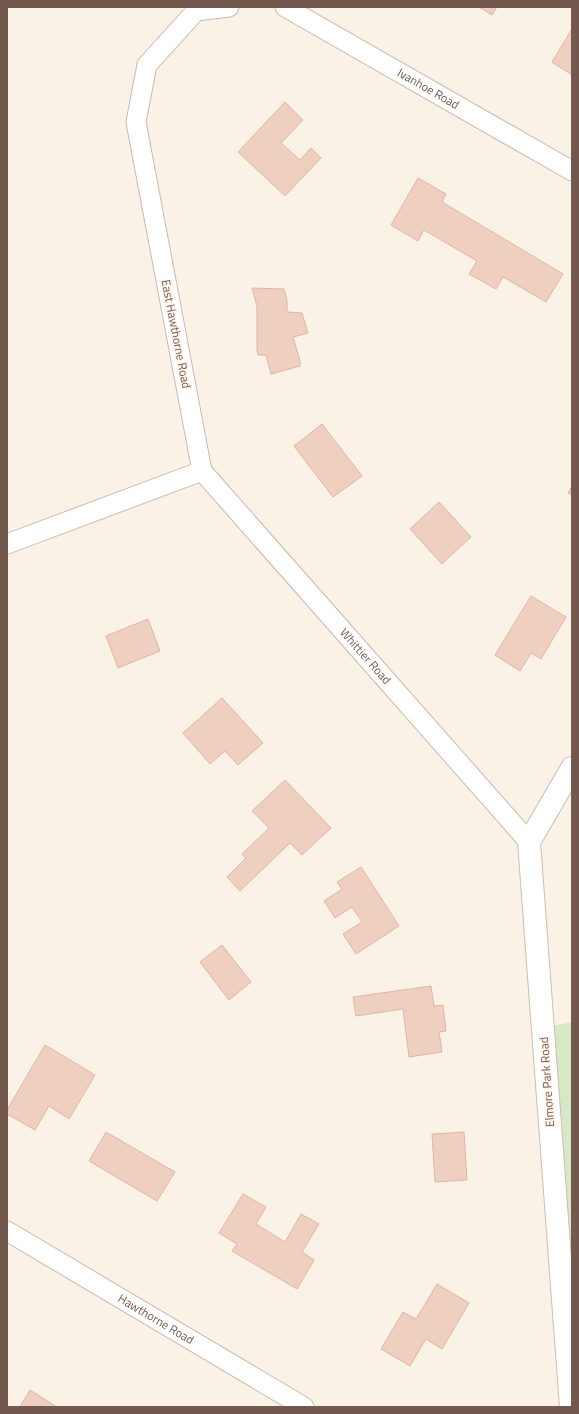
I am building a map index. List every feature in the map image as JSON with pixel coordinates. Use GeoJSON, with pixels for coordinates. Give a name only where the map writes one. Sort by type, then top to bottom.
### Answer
{"type":"FeatureCollection","features":[{"type":"Feature","properties":{"kind":"street","name":"East Hawthorne Road"},"geometry":{"type":"LineString","coordinates":[[202,471],[136,122],[147,65],[196,11],[229,7]]}},
{"type":"Feature","properties":{"kind":"street","name":"Ivanhoe Road"},"geometry":{"type":"LineString","coordinates":[[285,7],[572,171]]}},
{"type":"Feature","properties":{"kind":"street"},"geometry":{"type":"LineString","coordinates":[[7,544],[202,471]]}},
{"type":"Feature","properties":{"kind":"street","name":"Whittier Road"},"geometry":{"type":"LineString","coordinates":[[202,471],[529,842]]}},
{"type":"Feature","properties":{"kind":"street"},"geometry":{"type":"LineString","coordinates":[[529,842],[572,768]]}},
{"type":"Feature","properties":{"kind":"street","name":"Elmore Park Road"},"geometry":{"type":"LineString","coordinates":[[529,842],[572,1407]]}},
{"type":"Feature","properties":{"kind":"street","name":"Hawthorne Road"},"geometry":{"type":"LineString","coordinates":[[7,1231],[304,1407]]}},
{"type":"Feature","properties":{"kind":"green space"},"geometry":{"type":"Polygon","coordinates":[[[572,1022],[572,1329],[543,1028],[572,1022]]]}},
{"type":"Feature","properties":{"kind":"building"},"geometry":{"type":"Polygon","coordinates":[[[479,7],[497,7],[492,15],[479,7]]]}},
{"type":"Feature","properties":{"kind":"building"},"geometry":{"type":"Polygon","coordinates":[[[572,29],[572,75],[552,62],[572,29]]]}},
{"type":"Feature","properties":{"kind":"building"},"geometry":{"type":"Polygon","coordinates":[[[285,102],[303,120],[281,143],[300,160],[311,148],[321,158],[285,196],[238,152],[285,102]]]}},
{"type":"Feature","properties":{"kind":"building"},"geometry":{"type":"Polygon","coordinates":[[[418,178],[446,194],[442,202],[563,274],[546,302],[503,277],[496,289],[469,274],[477,261],[424,230],[418,241],[391,225],[418,178]]]}},
{"type":"Feature","properties":{"kind":"building"},"geometry":{"type":"Polygon","coordinates":[[[252,288],[284,289],[287,300],[287,312],[302,313],[308,333],[293,337],[300,366],[271,374],[266,355],[258,355],[257,306],[252,288]]]}},
{"type":"Feature","properties":{"kind":"building"},"geometry":{"type":"Polygon","coordinates":[[[322,424],[362,476],[333,497],[294,446],[322,424]]]}},
{"type":"Feature","properties":{"kind":"building"},"geometry":{"type":"Polygon","coordinates":[[[572,486],[572,495],[568,493],[572,486]]]}},
{"type":"Feature","properties":{"kind":"building"},"geometry":{"type":"Polygon","coordinates":[[[439,502],[471,537],[442,564],[410,529],[439,502]]]}},
{"type":"Feature","properties":{"kind":"building"},"geometry":{"type":"Polygon","coordinates":[[[531,596],[566,617],[541,659],[531,653],[520,671],[495,655],[531,596]]]}},
{"type":"Feature","properties":{"kind":"building"},"geometry":{"type":"Polygon","coordinates":[[[148,619],[160,651],[118,668],[106,636],[148,619]]]}},
{"type":"Feature","properties":{"kind":"building"},"geometry":{"type":"Polygon","coordinates":[[[222,698],[263,743],[238,765],[225,751],[210,764],[183,733],[222,698]]]}},
{"type":"Feature","properties":{"kind":"building"},"geometry":{"type":"Polygon","coordinates":[[[285,780],[331,828],[302,855],[290,843],[240,891],[227,877],[246,858],[242,854],[269,828],[252,811],[285,780]]]}},
{"type":"Feature","properties":{"kind":"building"},"geometry":{"type":"Polygon","coordinates":[[[361,867],[399,926],[356,954],[343,934],[362,922],[352,907],[335,918],[324,901],[342,889],[337,882],[361,867]]]}},
{"type":"Feature","properties":{"kind":"building"},"geometry":{"type":"Polygon","coordinates":[[[222,945],[251,982],[229,1000],[200,962],[222,945]]]}},
{"type":"Feature","properties":{"kind":"building"},"geometry":{"type":"Polygon","coordinates":[[[431,986],[434,1006],[443,1005],[446,1031],[439,1032],[442,1052],[409,1057],[403,1009],[356,1016],[353,997],[431,986]]]}},
{"type":"Feature","properties":{"kind":"building"},"geometry":{"type":"Polygon","coordinates":[[[45,1045],[95,1075],[69,1119],[49,1106],[35,1130],[7,1114],[7,1110],[45,1045]]]}},
{"type":"Feature","properties":{"kind":"building"},"geometry":{"type":"Polygon","coordinates":[[[106,1132],[175,1172],[157,1201],[89,1161],[106,1132]]]}},
{"type":"Feature","properties":{"kind":"building"},"geometry":{"type":"Polygon","coordinates":[[[464,1132],[467,1180],[435,1182],[432,1134],[464,1132]]]}},
{"type":"Feature","properties":{"kind":"building"},"geometry":{"type":"Polygon","coordinates":[[[243,1194],[266,1207],[256,1224],[285,1242],[301,1214],[319,1224],[302,1252],[314,1260],[297,1289],[232,1251],[237,1244],[219,1233],[243,1194]]]}},
{"type":"Feature","properties":{"kind":"building"},"geometry":{"type":"Polygon","coordinates":[[[437,1284],[469,1303],[442,1349],[426,1339],[410,1366],[381,1349],[403,1312],[416,1319],[437,1284]]]}},
{"type":"Feature","properties":{"kind":"building"},"geometry":{"type":"Polygon","coordinates":[[[30,1390],[57,1407],[20,1407],[30,1390]]]}}]}
